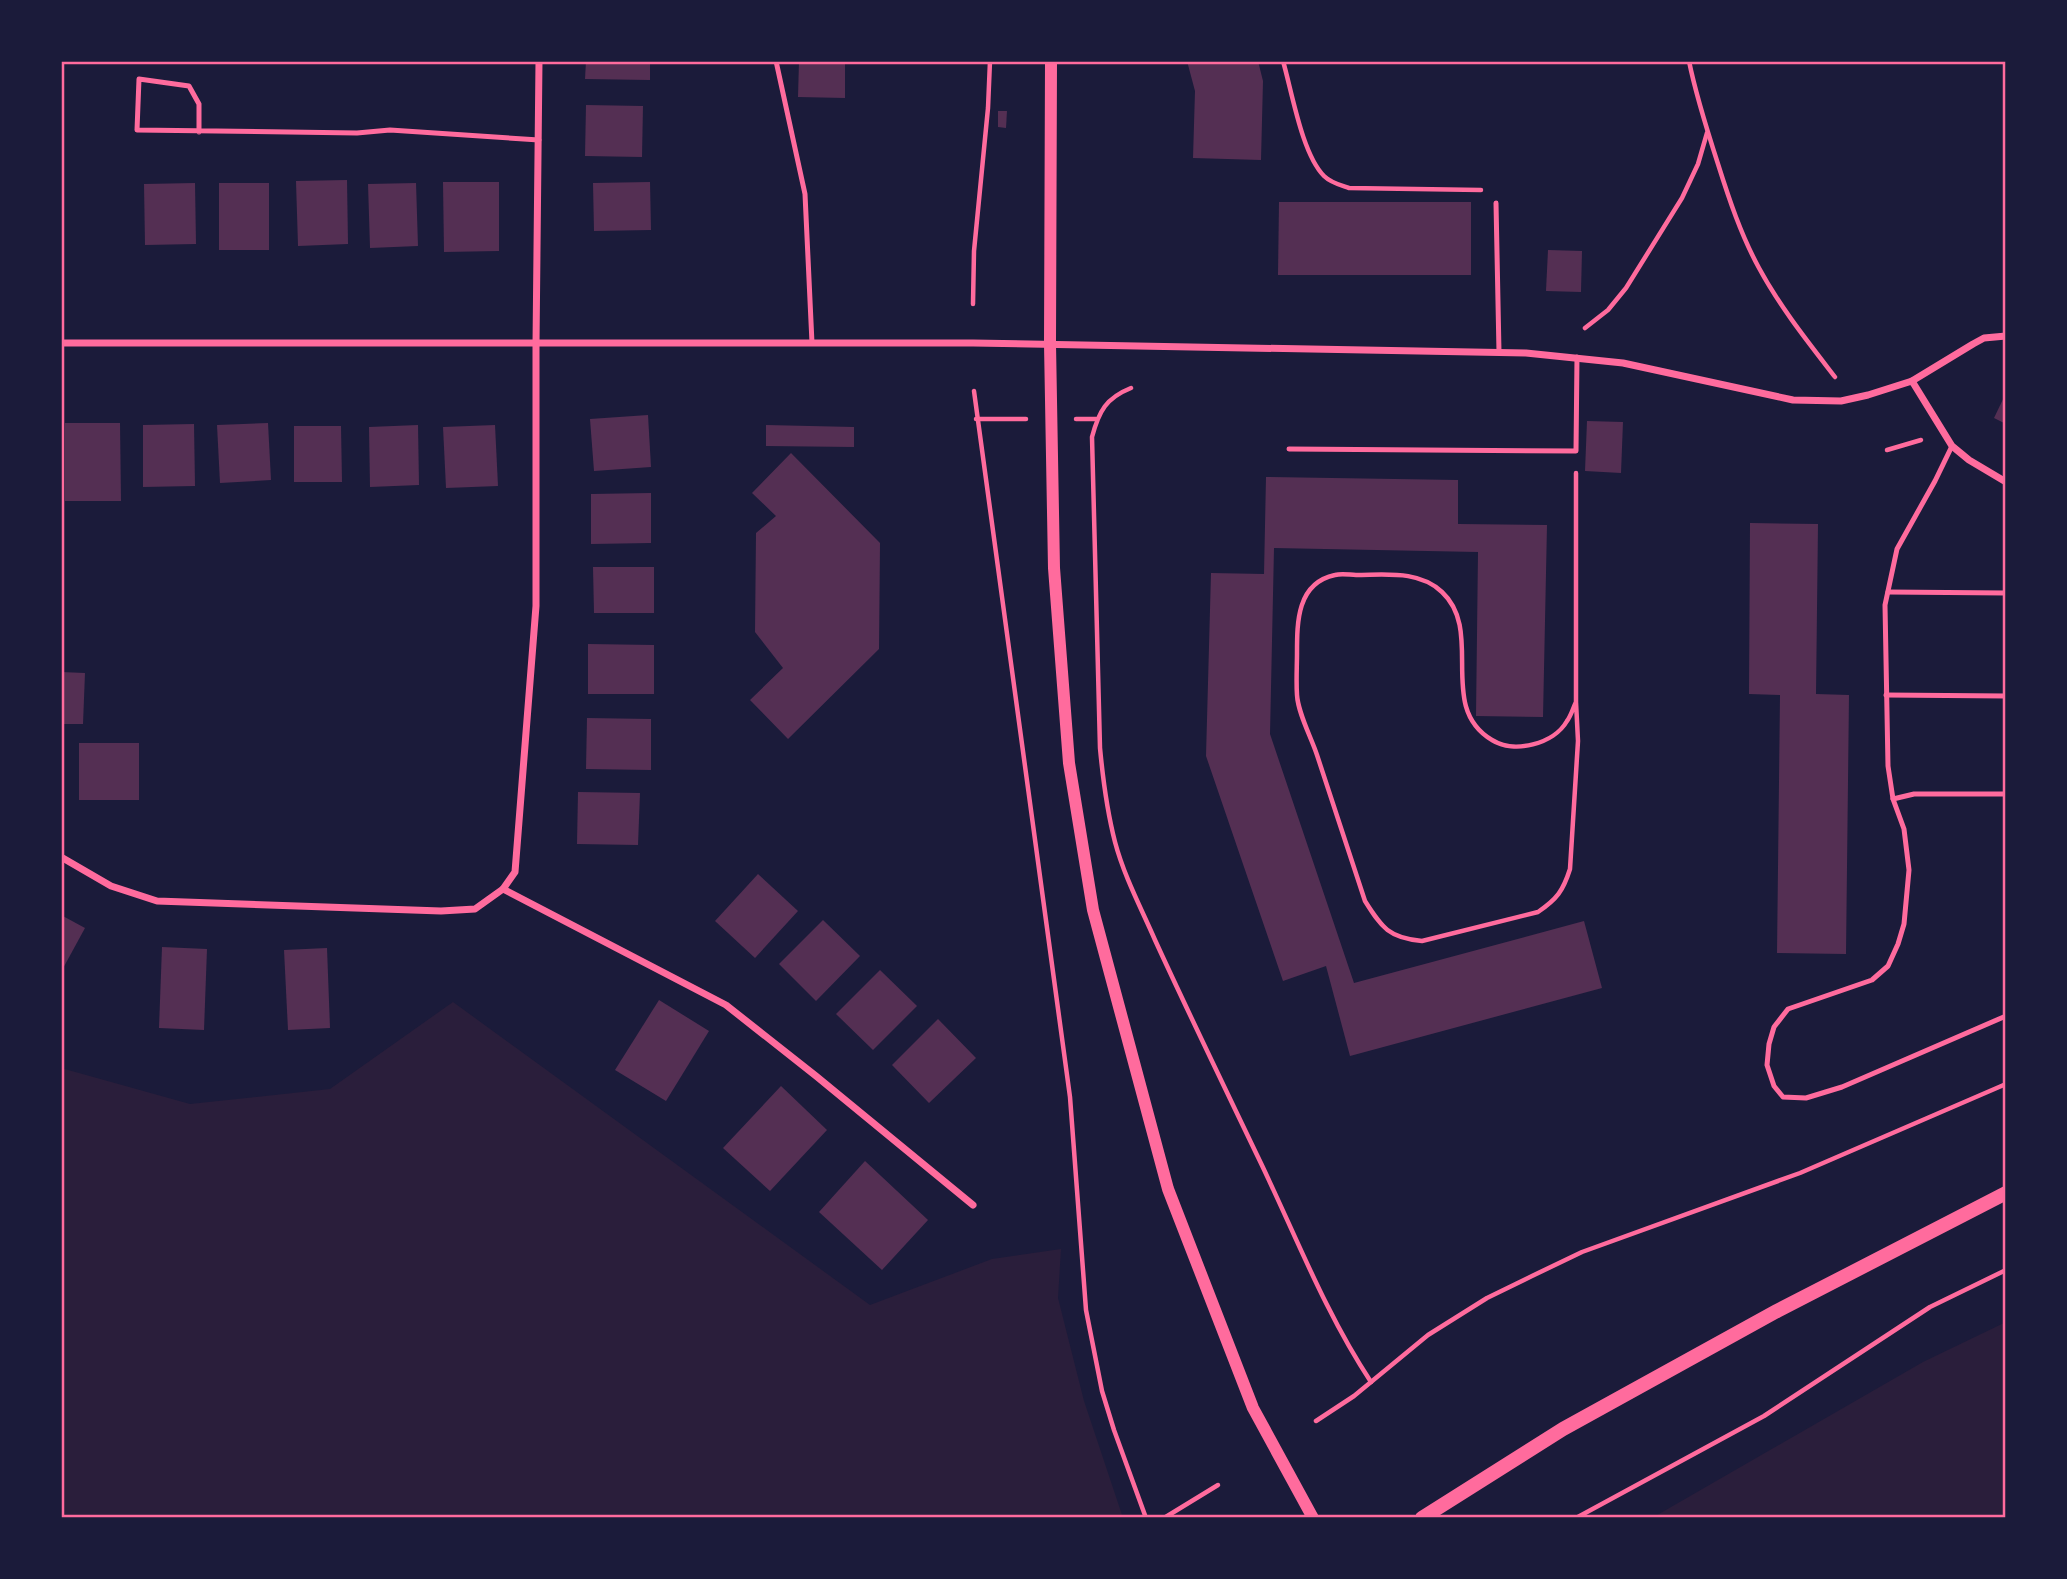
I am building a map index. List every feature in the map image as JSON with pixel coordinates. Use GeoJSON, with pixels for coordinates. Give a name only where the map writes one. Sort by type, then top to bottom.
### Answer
{"type":"FeatureCollection","features":[{"type":"Feature","properties":{"kind":"main road"},"geometry":{"type":"LineString","coordinates":[[1422,1518],[1563,1429],[1777,1311],[2006,1193]]}},
{"type":"Feature","properties":{"kind":"street"},"geometry":{"type":"LineString","coordinates":[[61,857],[111,886],[157,901],[441,911],[475,909],[503,889],[515,872],[536,606],[539,61]]}},
{"type":"Feature","properties":{"kind":"street"},"geometry":{"type":"LineString","coordinates":[[1051,61],[1050,344],[1055,582],[1069,763],[1093,910],[1168,1189],[1254,1408],[1313,1518]]}},
{"type":"Feature","properties":{"kind":"street"},"geometry":{"type":"LineString","coordinates":[[61,343],[812,342],[1499,352],[1623,363],[1793,400],[1841,401],[1912,381],[1984,338],[2006,336]]}},
{"type":"Feature","properties":{"kind":"street"},"geometry":{"type":"LineString","coordinates":[[1912,381],[1952,446],[1969,460],[2006,482]]}},
{"type":"Feature","properties":{"kind":"street"},"geometry":{"type":"LineString","coordinates":[[503,889],[726,1005],[973,1205]]}},
{"type":"Feature","properties":{"kind":"lane"},"geometry":{"type":"LineString","coordinates":[[776,61],[804,194],[812,342]]}},
{"type":"Feature","properties":{"kind":"lane"},"geometry":{"type":"LineString","coordinates":[[199,132],[199,104],[189,86],[139,79],[137,130],[199,132],[357,133],[390,130],[539,140]]}},
{"type":"Feature","properties":{"kind":"lane"},"geometry":{"type":"LineString","coordinates":[[1496,203],[1499,352]]}},
{"type":"Feature","properties":{"kind":"lane"},"geometry":{"type":"LineString","coordinates":[[1289,449],[1576,451],[1577,357]]}},
{"type":"Feature","properties":{"kind":"lane"},"geometry":{"type":"LineString","coordinates":[[1952,446],[1936,481],[1897,549],[1885,605],[1888,766],[1893,799],[1904,829],[1909,870],[1905,924],[1888,966],[1872,980],[1788,1009],[1774,1027],[1769,1044],[1768,1065],[1774,1086],[1783,1097],[1806,1098],[1842,1087],[2006,1016]]}},
{"type":"Feature","properties":{"kind":"lane"},"geometry":{"type":"LineString","coordinates":[[1888,592],[2006,593]]}},
{"type":"Feature","properties":{"kind":"lane"},"geometry":{"type":"LineString","coordinates":[[1886,695],[2006,696]]}},
{"type":"Feature","properties":{"kind":"lane"},"geometry":{"type":"LineString","coordinates":[[1893,799],[1914,794],[2006,794]]}},
{"type":"Feature","properties":{"kind":"path"},"geometry":{"type":"LineString","coordinates":[[972,304],[990,61]]}},
{"type":"Feature","properties":{"kind":"path"},"geometry":{"type":"LineString","coordinates":[[1283,61],[1309,152],[1325,177],[1336,184],[1349,188],[1492,190]]}},
{"type":"Feature","properties":{"kind":"path"},"geometry":{"type":"LineString","coordinates":[[1689,61],[1707,132],[1730,202],[1758,267],[1795,325],[1836,377]]}},
{"type":"Feature","properties":{"kind":"path"},"geometry":{"type":"LineString","coordinates":[[1585,328],[1608,310],[1626,288],[1682,198],[1698,164],[1707,132]]}},
{"type":"Feature","properties":{"kind":"path"},"geometry":{"type":"LineString","coordinates":[[1131,388],[1117,394],[1105,405],[1096,419],[1092,437],[1100,748],[1115,844],[1177,988],[1327,1307],[1349,1350],[1370,1382]]}},
{"type":"Feature","properties":{"kind":"path"},"geometry":{"type":"LineString","coordinates":[[974,390],[1070,1097],[1086,1310],[1102,1391],[1146,1518]]}},
{"type":"Feature","properties":{"kind":"path"},"geometry":{"type":"LineString","coordinates":[[1576,451],[1578,741],[1570,869],[1564,888],[1553,903],[1538,912],[1422,941],[1404,940],[1388,931],[1365,901],[1297,697],[1297,625],[1308,592],[1320,582],[1336,575],[1408,576],[1425,581],[1443,592],[1455,610],[1462,633],[1463,698],[1468,716],[1479,730],[1493,741],[1513,746],[1533,745],[1553,736],[1567,723],[1576,702]]}},
{"type":"Feature","properties":{"kind":"path"},"geometry":{"type":"LineString","coordinates":[[1316,1421],[1354,1396],[1428,1335],[1487,1298],[1581,1252],[1800,1173],[2006,1084]]}},
{"type":"Feature","properties":{"kind":"path"},"geometry":{"type":"LineString","coordinates":[[1576,1518],[1764,1416],[1930,1307],[2006,1270]]}},
{"type":"Feature","properties":{"kind":"path"},"geometry":{"type":"LineString","coordinates":[[1164,1518],[1218,1485]]}},
{"type":"Feature","properties":{"kind":"shaded area"},"geometry":{"type":"Polygon","coordinates":[[[453,1002],[870,1305],[992,1259],[1061,1249],[1058,1298],[1084,1401],[1123,1518],[61,1518],[61,1068],[190,1104],[330,1089],[453,1002]]]}},
{"type":"Feature","properties":{"kind":"shaded area"},"geometry":{"type":"Polygon","coordinates":[[[2006,1322],[2006,1518],[1652,1518],[1923,1362],[2006,1322]]]}},
{"type":"Feature","properties":{"kind":"building"},"geometry":{"type":"Polygon","coordinates":[[[586,61],[650,61],[650,80],[585,79],[586,61]]]}},
{"type":"Feature","properties":{"kind":"building"},"geometry":{"type":"Polygon","coordinates":[[[799,61],[845,61],[845,98],[798,97],[799,61]]]}},
{"type":"Feature","properties":{"kind":"building"},"geometry":{"type":"Polygon","coordinates":[[[1187,61],[1258,61],[1263,81],[1261,160],[1193,158],[1195,91],[1187,61]]]}},
{"type":"Feature","properties":{"kind":"building"},"geometry":{"type":"Polygon","coordinates":[[[586,105],[643,106],[642,157],[585,156],[586,105]]]}},
{"type":"Feature","properties":{"kind":"building"},"geometry":{"type":"Polygon","coordinates":[[[998,111],[1007,111],[1006,128],[998,127],[998,111]]]}},
{"type":"Feature","properties":{"kind":"building"},"geometry":{"type":"Polygon","coordinates":[[[347,180],[348,244],[298,246],[296,181],[347,180]]]}},
{"type":"Feature","properties":{"kind":"building"},"geometry":{"type":"Polygon","coordinates":[[[443,182],[499,182],[499,251],[444,252],[443,182]]]}},
{"type":"Feature","properties":{"kind":"building"},"geometry":{"type":"Polygon","coordinates":[[[650,182],[651,230],[594,231],[593,183],[650,182]]]}},
{"type":"Feature","properties":{"kind":"building"},"geometry":{"type":"Polygon","coordinates":[[[195,183],[196,244],[145,245],[144,184],[195,183]]]}},
{"type":"Feature","properties":{"kind":"building"},"geometry":{"type":"Polygon","coordinates":[[[219,183],[269,183],[269,250],[219,250],[219,183]]]}},
{"type":"Feature","properties":{"kind":"building"},"geometry":{"type":"Polygon","coordinates":[[[416,183],[418,246],[370,248],[368,184],[416,183]]]}},
{"type":"Feature","properties":{"kind":"building"},"geometry":{"type":"Polygon","coordinates":[[[1279,202],[1471,202],[1471,275],[1278,275],[1279,202]]]}},
{"type":"Feature","properties":{"kind":"building"},"geometry":{"type":"Polygon","coordinates":[[[1548,250],[1582,251],[1581,292],[1546,291],[1548,250]]]}},
{"type":"Feature","properties":{"kind":"building"},"geometry":{"type":"Polygon","coordinates":[[[2006,393],[2006,424],[1994,418],[2006,393]]]}},
{"type":"Feature","properties":{"kind":"building"},"geometry":{"type":"Polygon","coordinates":[[[648,415],[651,467],[594,471],[590,419],[648,415]]]}},
{"type":"Feature","properties":{"kind":"building"},"geometry":{"type":"Polygon","coordinates":[[[1587,421],[1623,422],[1621,473],[1585,471],[1587,421]]]}},
{"type":"Feature","properties":{"kind":"building"},"geometry":{"type":"Polygon","coordinates":[[[65,423],[120,423],[121,501],[65,501],[65,423]]]}},
{"type":"Feature","properties":{"kind":"building"},"geometry":{"type":"Polygon","coordinates":[[[268,423],[271,480],[220,483],[217,425],[268,423]]]}},
{"type":"Feature","properties":{"kind":"building"},"geometry":{"type":"Polygon","coordinates":[[[194,424],[195,486],[143,487],[143,425],[194,424]]]}},
{"type":"Feature","properties":{"kind":"building"},"geometry":{"type":"Polygon","coordinates":[[[418,425],[419,485],[370,487],[369,427],[418,425]]]}},
{"type":"Feature","properties":{"kind":"building"},"geometry":{"type":"Polygon","coordinates":[[[495,425],[498,486],[446,488],[443,427],[495,425]]]}},
{"type":"Feature","properties":{"kind":"building"},"geometry":{"type":"Polygon","coordinates":[[[766,425],[854,427],[854,447],[766,446],[766,425]]]}},
{"type":"Feature","properties":{"kind":"building"},"geometry":{"type":"Polygon","coordinates":[[[294,426],[341,426],[342,482],[294,482],[294,426]]]}},
{"type":"Feature","properties":{"kind":"building"},"geometry":{"type":"Polygon","coordinates":[[[791,453],[880,543],[879,649],[788,739],[750,700],[783,668],[755,632],[756,533],[776,516],[752,493],[791,453]]]}},
{"type":"Feature","properties":{"kind":"building"},"geometry":{"type":"Polygon","coordinates":[[[1266,477],[1458,480],[1458,524],[1547,525],[1543,717],[1476,716],[1478,552],[1274,548],[1270,734],[1354,983],[1584,921],[1602,988],[1350,1056],[1326,966],[1283,981],[1206,756],[1211,573],[1264,574],[1266,477]]]}},
{"type":"Feature","properties":{"kind":"building"},"geometry":{"type":"Polygon","coordinates":[[[651,493],[651,543],[591,544],[591,494],[651,493]]]}},
{"type":"Feature","properties":{"kind":"building"},"geometry":{"type":"Polygon","coordinates":[[[1750,523],[1818,524],[1816,694],[1849,695],[1846,954],[1777,953],[1780,695],[1749,694],[1750,523]]]}},
{"type":"Feature","properties":{"kind":"building"},"geometry":{"type":"Polygon","coordinates":[[[593,567],[654,567],[654,613],[594,613],[593,567]]]}},
{"type":"Feature","properties":{"kind":"building"},"geometry":{"type":"Polygon","coordinates":[[[588,644],[654,645],[654,694],[588,694],[588,644]]]}},
{"type":"Feature","properties":{"kind":"building"},"geometry":{"type":"Polygon","coordinates":[[[61,672],[85,673],[83,724],[61,724],[61,672]]]}},
{"type":"Feature","properties":{"kind":"building"},"geometry":{"type":"Polygon","coordinates":[[[587,718],[651,719],[651,770],[586,769],[587,718]]]}},
{"type":"Feature","properties":{"kind":"building"},"geometry":{"type":"Polygon","coordinates":[[[79,743],[139,743],[139,800],[79,800],[79,743]]]}},
{"type":"Feature","properties":{"kind":"building"},"geometry":{"type":"Polygon","coordinates":[[[578,792],[640,793],[638,845],[577,844],[578,792]]]}},
{"type":"Feature","properties":{"kind":"building"},"geometry":{"type":"Polygon","coordinates":[[[758,874],[798,911],[755,958],[715,921],[758,874]]]}},
{"type":"Feature","properties":{"kind":"building"},"geometry":{"type":"Polygon","coordinates":[[[61,915],[85,928],[61,972],[61,915]]]}},
{"type":"Feature","properties":{"kind":"building"},"geometry":{"type":"Polygon","coordinates":[[[823,920],[860,956],[816,1001],[779,964],[823,920]]]}},
{"type":"Feature","properties":{"kind":"building"},"geometry":{"type":"Polygon","coordinates":[[[162,947],[207,949],[204,1030],[159,1028],[162,947]]]}},
{"type":"Feature","properties":{"kind":"building"},"geometry":{"type":"Polygon","coordinates":[[[327,948],[330,1028],[288,1030],[284,950],[327,948]]]}},
{"type":"Feature","properties":{"kind":"building"},"geometry":{"type":"Polygon","coordinates":[[[880,970],[917,1006],[873,1050],[836,1014],[880,970]]]}},
{"type":"Feature","properties":{"kind":"building"},"geometry":{"type":"Polygon","coordinates":[[[659,1000],[709,1031],[666,1101],[615,1070],[659,1000]]]}},
{"type":"Feature","properties":{"kind":"building"},"geometry":{"type":"Polygon","coordinates":[[[938,1019],[976,1058],[929,1103],[892,1065],[938,1019]]]}},
{"type":"Feature","properties":{"kind":"building"},"geometry":{"type":"Polygon","coordinates":[[[781,1086],[827,1130],[770,1191],[723,1148],[781,1086]]]}},
{"type":"Feature","properties":{"kind":"building"},"geometry":{"type":"Polygon","coordinates":[[[865,1161],[928,1220],[882,1270],[819,1212],[865,1161]]]}}]}
